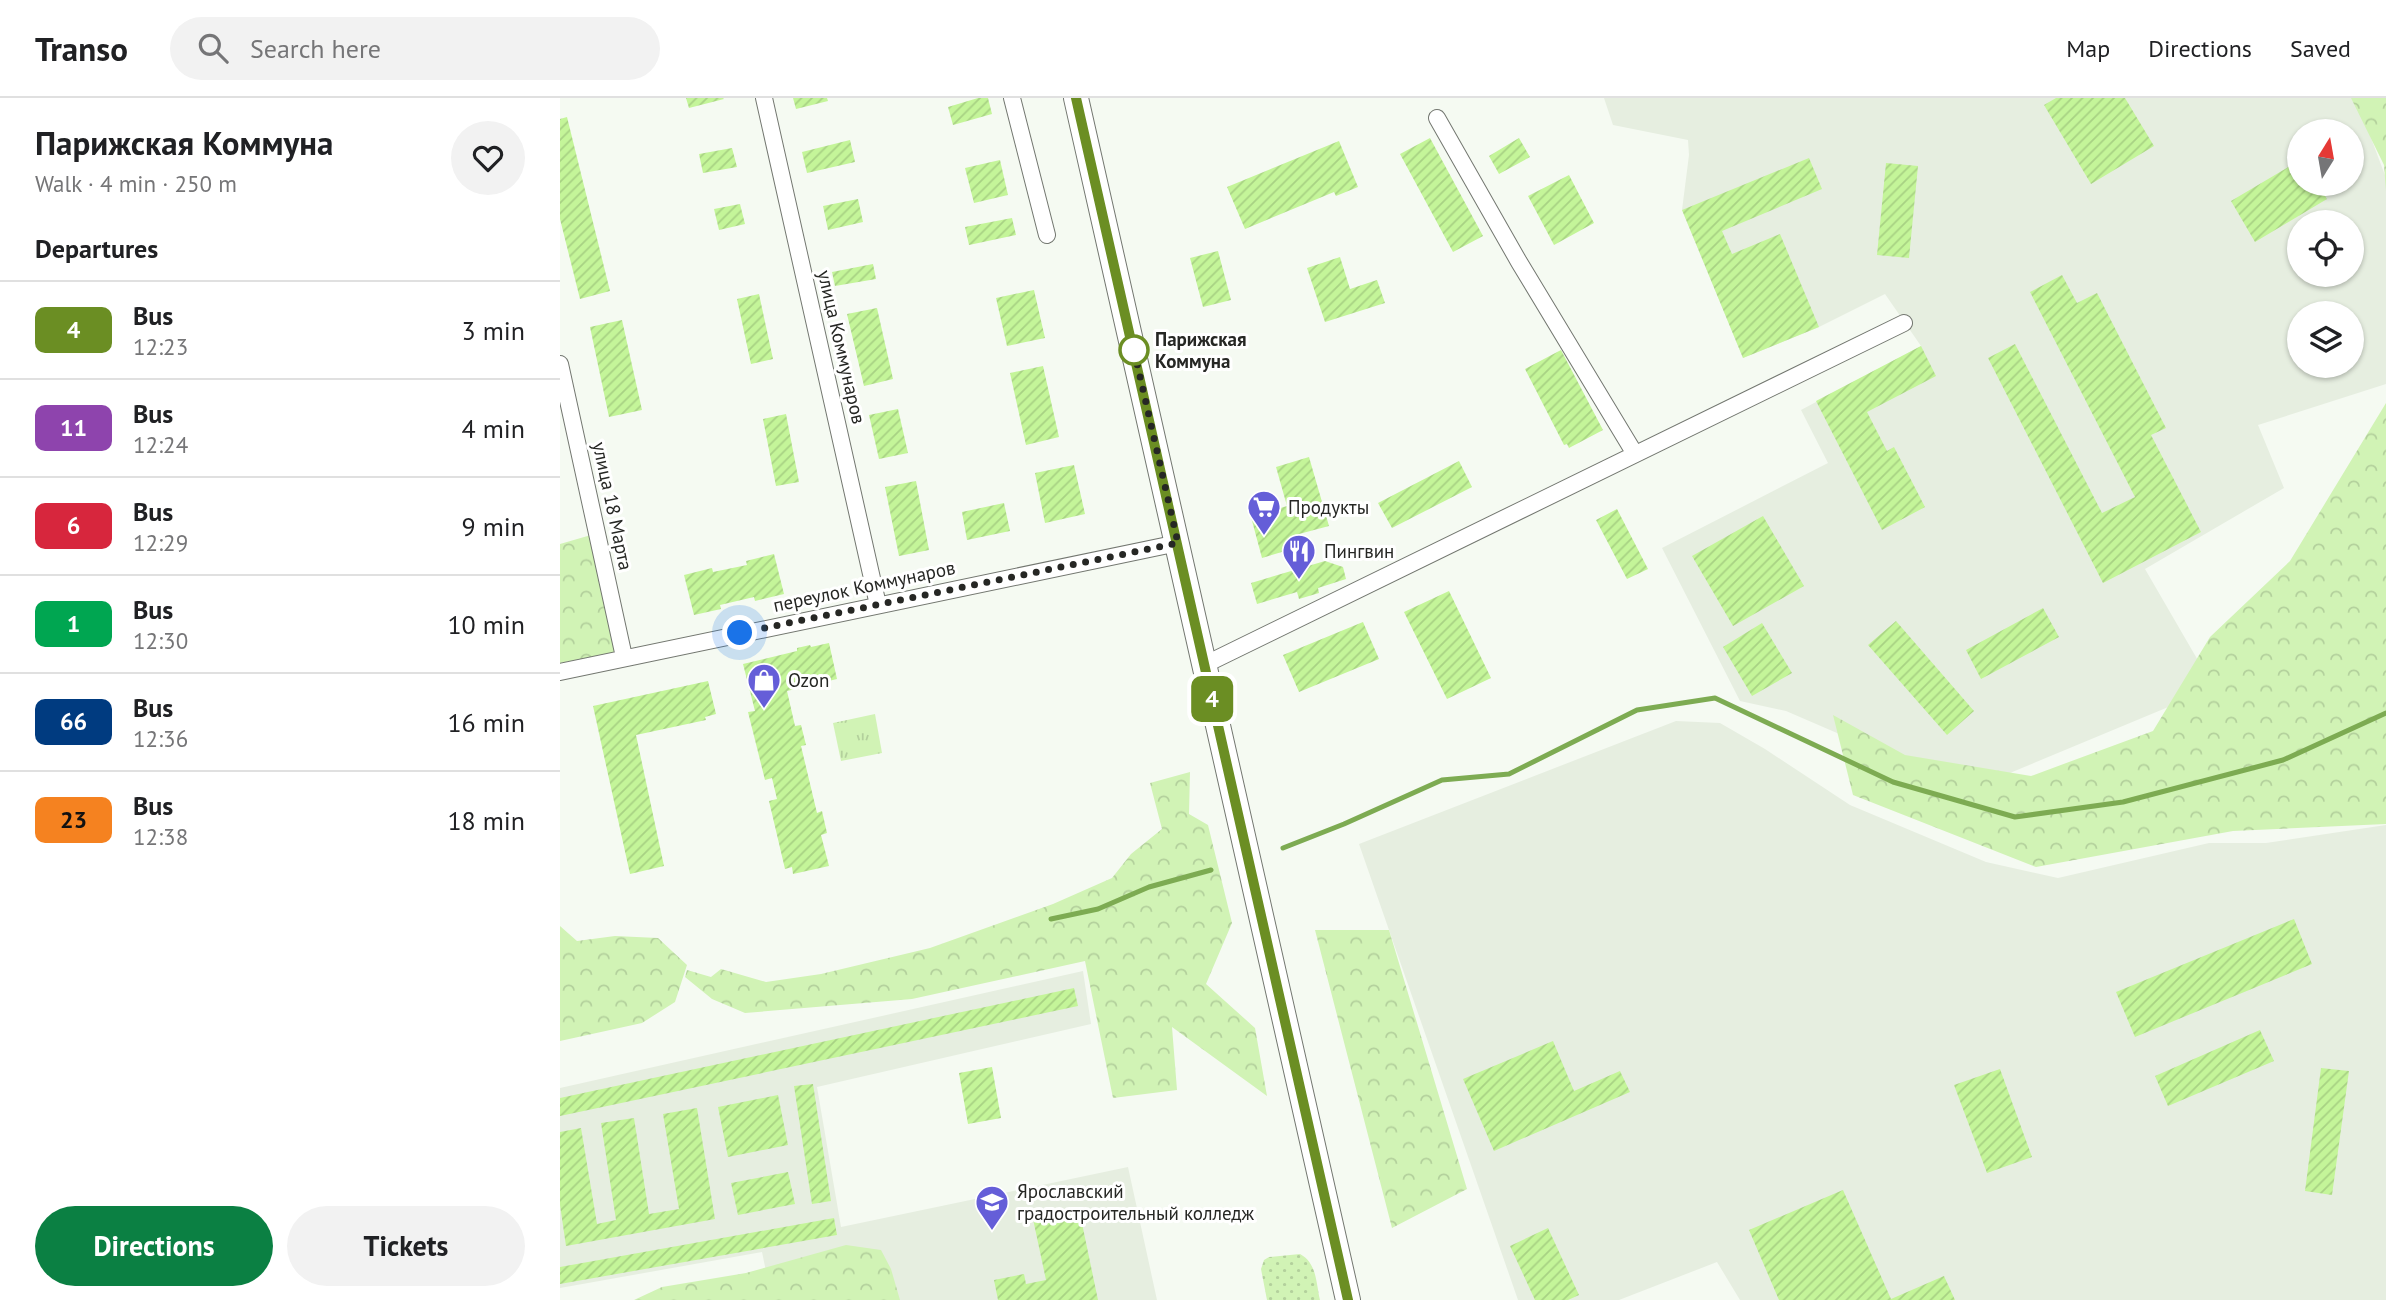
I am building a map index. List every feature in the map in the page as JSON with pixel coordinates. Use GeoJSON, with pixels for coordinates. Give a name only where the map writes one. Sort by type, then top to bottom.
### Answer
{"type":"FeatureCollection","features":[{"type":"Feature","properties":{"kind":"main road"},"geometry":{"type":"LineString","coordinates":[[1076,98],[1348,1300]]}},
{"type":"Feature","properties":{"kind":"street","name":"улица Коммунаров"},"geometry":{"type":"LineString","coordinates":[[764,98],[878,605]]}},
{"type":"Feature","properties":{"kind":"street"},"geometry":{"type":"LineString","coordinates":[[1013,98],[1046,235]]}},
{"type":"Feature","properties":{"kind":"street"},"geometry":{"type":"LineString","coordinates":[[1437,118],[1519,262],[1635,454]]}},
{"type":"Feature","properties":{"kind":"street"},"geometry":{"type":"LineString","coordinates":[[1205,665],[1904,323]]}},
{"type":"Feature","properties":{"kind":"street","name":"улица 18 Марта"},"geometry":{"type":"LineString","coordinates":[[560,364],[624,657]]}},
{"type":"Feature","properties":{"kind":"street","name":"переулок Коммунаров"},"geometry":{"type":"LineString","coordinates":[[560,673],[624,657],[1178,543]]}},
{"type":"Feature","properties":{"kind":"shaded area"},"geometry":{"type":"Polygon","coordinates":[[[1604,98],[2356,98],[2364,119],[2287,119],[2287,196],[2364,196],[2364,119],[2386,178],[2386,384],[2258,425],[2284,488],[2145,569],[2214,688],[1969,790],[1786,711],[1740,701],[1662,548],[1828,463],[1801,410],[1921,346],[1885,294],[1819,327],[1743,358],[1682,210],[1689,155],[1688,140],[1613,125],[1604,98]]]}},
{"type":"Feature","properties":{"kind":"shaded area"},"geometry":{"type":"Polygon","coordinates":[[[1676,721],[1720,723],[1850,805],[1986,862],[2058,878],[2209,843],[2266,843],[2386,825],[2386,1300],[1740,1300],[1717,1262],[1619,1300],[1518,1300],[1359,844],[1676,721]]]}},
{"type":"Feature","properties":{"kind":"shaded area"},"geometry":{"type":"Polygon","coordinates":[[[1083,971],[1091,1024],[817,1087],[841,1227],[1128,1167],[1157,1300],[772,1300],[762,1252],[560,1288],[560,1088],[1083,971]]]}},
{"type":"Feature","properties":{"kind":"green space"},"geometry":{"type":"Polygon","coordinates":[[[2351,98],[2386,98],[2386,191],[2384,165],[2364,124],[2364,119],[2361,119],[2351,98]]]}},
{"type":"Feature","properties":{"kind":"green space"},"geometry":{"type":"Polygon","coordinates":[[[2386,403],[2386,824],[2233,831],[2036,867],[1853,795],[1833,715],[1905,755],[2031,776],[2153,731],[2210,637],[2290,561],[2386,403]]]}},
{"type":"Feature","properties":{"kind":"green space"},"geometry":{"type":"Polygon","coordinates":[[[591,535],[618,652],[560,663],[560,544],[591,535]]]}},
{"type":"Feature","properties":{"kind":"green space"},"geometry":{"type":"Polygon","coordinates":[[[875,714],[882,753],[841,761],[833,723],[875,714]]]}},
{"type":"Feature","properties":{"kind":"green space"},"geometry":{"type":"Polygon","coordinates":[[[1190,772],[1189,814],[1208,825],[1232,923],[1206,984],[1255,1028],[1267,1096],[1172,1027],[1177,1090],[1113,1098],[1085,961],[912,999],[745,1013],[712,999],[685,977],[687,970],[711,977],[721,969],[766,982],[821,974],[930,948],[1053,904],[1112,878],[1131,854],[1162,829],[1150,783],[1190,772]]]}},
{"type":"Feature","properties":{"kind":"green space"},"geometry":{"type":"Polygon","coordinates":[[[560,926],[577,941],[615,936],[658,938],[687,965],[675,1002],[642,1023],[560,1041],[560,926]]]}},
{"type":"Feature","properties":{"kind":"green space"},"geometry":{"type":"Polygon","coordinates":[[[1315,930],[1389,930],[1467,1189],[1392,1228],[1315,930]]]}},
{"type":"Feature","properties":{"kind":"green space"},"geometry":{"type":"Polygon","coordinates":[[[846,1245],[881,1250],[891,1269],[900,1300],[634,1300],[662,1287],[746,1273],[846,1245]]]}},
{"type":"Feature","properties":{"kind":"green space"},"geometry":{"type":"Polygon","coordinates":[[[1300,1254],[1313,1268],[1320,1300],[1267,1300],[1261,1269],[1264,1260],[1269,1257],[1300,1254]]]}},
{"type":"Feature","properties":{"kind":"building"},"geometry":{"type":"Polygon","coordinates":[[[686,98],[723,98],[724,99],[689,108],[686,98]]]}},
{"type":"Feature","properties":{"kind":"building"},"geometry":{"type":"Polygon","coordinates":[[[793,98],[827,98],[828,101],[796,109],[793,98]]]}},
{"type":"Feature","properties":{"kind":"building"},"geometry":{"type":"Polygon","coordinates":[[[978,98],[988,98],[992,114],[953,125],[948,107],[978,98]]]}},
{"type":"Feature","properties":{"kind":"building"},"geometry":{"type":"Polygon","coordinates":[[[2056,98],[2125,98],[2154,146],[2091,184],[2044,105],[2056,98]]]}},
{"type":"Feature","properties":{"kind":"building"},"geometry":{"type":"Polygon","coordinates":[[[567,117],[610,291],[580,299],[560,219],[560,119],[567,117]]]}},
{"type":"Feature","properties":{"kind":"building"},"geometry":{"type":"Polygon","coordinates":[[[1430,138],[1483,236],[1453,252],[1400,154],[1430,138]]]}},
{"type":"Feature","properties":{"kind":"building"},"geometry":{"type":"Polygon","coordinates":[[[1519,138],[1530,157],[1499,174],[1489,156],[1519,138]]]}},
{"type":"Feature","properties":{"kind":"building"},"geometry":{"type":"Polygon","coordinates":[[[850,140],[855,162],[807,173],[802,152],[850,140]]]}},
{"type":"Feature","properties":{"kind":"building"},"geometry":{"type":"Polygon","coordinates":[[[1339,141],[1358,187],[1336,196],[1334,192],[1245,229],[1227,187],[1339,141]]]}},
{"type":"Feature","properties":{"kind":"building"},"geometry":{"type":"Polygon","coordinates":[[[732,148],[737,167],[703,173],[699,154],[732,148]]]}},
{"type":"Feature","properties":{"kind":"building"},"geometry":{"type":"Polygon","coordinates":[[[1809,158],[1822,189],[1722,231],[1732,254],[1780,234],[1819,327],[1743,358],[1682,210],[1809,158]]]}},
{"type":"Feature","properties":{"kind":"building"},"geometry":{"type":"Polygon","coordinates":[[[1000,160],[1008,195],[974,203],[965,168],[1000,160]]]}},
{"type":"Feature","properties":{"kind":"building"},"geometry":{"type":"Polygon","coordinates":[[[1886,163],[1918,166],[1909,258],[1877,255],[1886,163]]]}},
{"type":"Feature","properties":{"kind":"building"},"geometry":{"type":"Polygon","coordinates":[[[2287,168],[2287,196],[2325,196],[2327,199],[2309,210],[2287,210],[2287,223],[2255,242],[2231,201],[2287,168]]]}},
{"type":"Feature","properties":{"kind":"building"},"geometry":{"type":"Polygon","coordinates":[[[1569,175],[1594,223],[1554,245],[1528,196],[1569,175]]]}},
{"type":"Feature","properties":{"kind":"building"},"geometry":{"type":"Polygon","coordinates":[[[858,199],[863,222],[828,230],[823,206],[858,199]]]}},
{"type":"Feature","properties":{"kind":"building"},"geometry":{"type":"Polygon","coordinates":[[[740,204],[745,224],[719,230],[714,209],[740,204]]]}},
{"type":"Feature","properties":{"kind":"building"},"geometry":{"type":"Polygon","coordinates":[[[1012,218],[1016,235],[969,245],[965,227],[1012,218]]]}},
{"type":"Feature","properties":{"kind":"building"},"geometry":{"type":"Polygon","coordinates":[[[1218,251],[1231,300],[1203,307],[1190,258],[1218,251]]]}},
{"type":"Feature","properties":{"kind":"building"},"geometry":{"type":"Polygon","coordinates":[[[1340,257],[1350,289],[1377,280],[1385,303],[1325,322],[1307,268],[1340,257]]]}},
{"type":"Feature","properties":{"kind":"building"},"geometry":{"type":"Polygon","coordinates":[[[873,264],[876,279],[835,286],[832,272],[873,264]]]}},
{"type":"Feature","properties":{"kind":"building"},"geometry":{"type":"Polygon","coordinates":[[[2062,275],[2077,303],[2097,293],[2166,428],[2151,435],[2201,532],[2103,583],[1988,358],[2015,344],[2102,513],[2135,497],[2030,292],[2062,275]]]}},
{"type":"Feature","properties":{"kind":"building"},"geometry":{"type":"Polygon","coordinates":[[[1034,290],[1045,338],[1007,346],[996,298],[1034,290]]]}},
{"type":"Feature","properties":{"kind":"building"},"geometry":{"type":"Polygon","coordinates":[[[759,294],[773,359],[751,364],[737,299],[759,294]]]}},
{"type":"Feature","properties":{"kind":"building"},"geometry":{"type":"Polygon","coordinates":[[[877,308],[893,379],[864,386],[847,314],[877,308]]]}},
{"type":"Feature","properties":{"kind":"building"},"geometry":{"type":"Polygon","coordinates":[[[622,320],[642,410],[609,417],[590,327],[622,320]]]}},
{"type":"Feature","properties":{"kind":"building"},"geometry":{"type":"Polygon","coordinates":[[[1921,346],[1936,376],[1867,412],[1887,451],[1894,447],[1925,507],[1882,530],[1816,401],[1921,346]]]}},
{"type":"Feature","properties":{"kind":"building"},"geometry":{"type":"Polygon","coordinates":[[[1561,350],[1603,430],[1569,448],[1567,444],[1564,445],[1525,369],[1561,350]]]}},
{"type":"Feature","properties":{"kind":"building"},"geometry":{"type":"Polygon","coordinates":[[[1043,366],[1059,437],[1026,445],[1010,373],[1043,366]]]}},
{"type":"Feature","properties":{"kind":"building"},"geometry":{"type":"Polygon","coordinates":[[[898,409],[908,453],[879,459],[869,415],[898,409]]]}},
{"type":"Feature","properties":{"kind":"building"},"geometry":{"type":"Polygon","coordinates":[[[786,414],[799,482],[776,486],[763,419],[786,414]]]}},
{"type":"Feature","properties":{"kind":"building"},"geometry":{"type":"Polygon","coordinates":[[[1309,457],[1329,526],[1299,534],[1302,546],[1262,558],[1251,517],[1287,506],[1276,467],[1309,457]]]}},
{"type":"Feature","properties":{"kind":"building"},"geometry":{"type":"Polygon","coordinates":[[[1459,461],[1472,487],[1392,528],[1378,503],[1459,461]]]}},
{"type":"Feature","properties":{"kind":"building"},"geometry":{"type":"Polygon","coordinates":[[[1074,465],[1085,514],[1045,523],[1035,473],[1074,465]]]}},
{"type":"Feature","properties":{"kind":"building"},"geometry":{"type":"Polygon","coordinates":[[[916,481],[929,550],[899,556],[885,487],[916,481]]]}},
{"type":"Feature","properties":{"kind":"building"},"geometry":{"type":"Polygon","coordinates":[[[1004,503],[1010,531],[967,540],[962,512],[1004,503]]]}},
{"type":"Feature","properties":{"kind":"building"},"geometry":{"type":"Polygon","coordinates":[[[1617,509],[1648,569],[1627,579],[1596,520],[1617,509]]]}},
{"type":"Feature","properties":{"kind":"building"},"geometry":{"type":"Polygon","coordinates":[[[1763,516],[1804,586],[1733,626],[1692,556],[1763,516]]]}},
{"type":"Feature","properties":{"kind":"building"},"geometry":{"type":"Polygon","coordinates":[[[774,554],[784,594],[755,601],[754,597],[720,605],[721,609],[694,615],[684,575],[712,568],[713,572],[747,565],[746,561],[774,554]]]}},
{"type":"Feature","properties":{"kind":"building","name":"Пингвин"},"geometry":{"type":"Polygon","coordinates":[[[1325,561],[1343,567],[1346,579],[1318,588],[1319,593],[1299,599],[1297,592],[1257,604],[1251,583],[1325,561]]]}},
{"type":"Feature","properties":{"kind":"building"},"geometry":{"type":"Polygon","coordinates":[[[1449,591],[1491,678],[1447,699],[1404,612],[1449,591]]]}},
{"type":"Feature","properties":{"kind":"building"},"geometry":{"type":"Polygon","coordinates":[[[2043,608],[2059,637],[1981,679],[1966,650],[2043,608]]]}},
{"type":"Feature","properties":{"kind":"building"},"geometry":{"type":"Polygon","coordinates":[[[1896,621],[1974,711],[1947,735],[1868,645],[1896,621]]]}},
{"type":"Feature","properties":{"kind":"building"},"geometry":{"type":"Polygon","coordinates":[[[1363,622],[1379,659],[1299,692],[1283,655],[1363,622]]]}},
{"type":"Feature","properties":{"kind":"building"},"geometry":{"type":"Polygon","coordinates":[[[1762,623],[1792,673],[1752,696],[1723,647],[1762,623]]]}},
{"type":"Feature","properties":{"kind":"building"},"geometry":{"type":"Polygon","coordinates":[[[829,643],[837,679],[787,691],[795,726],[801,725],[806,745],[801,746],[817,813],[822,811],[827,833],[821,835],[829,866],[793,874],[792,867],[785,869],[769,801],[777,799],[772,778],[765,780],[748,712],[755,711],[743,664],[797,651],[797,648],[829,643]]]}},
{"type":"Feature","properties":{"kind":"building"},"geometry":{"type":"Polygon","coordinates":[[[708,681],[716,714],[705,717],[706,720],[636,735],[664,866],[630,874],[593,706],[708,681]]]}},
{"type":"Feature","properties":{"kind":"building"},"geometry":{"type":"Polygon","coordinates":[[[2294,919],[2312,964],[2135,1037],[2116,992],[2294,919]]]}},
{"type":"Feature","properties":{"kind":"building"},"geometry":{"type":"Polygon","coordinates":[[[1074,988],[1078,1006],[560,1116],[560,1098],[1074,988]]]}},
{"type":"Feature","properties":{"kind":"building"},"geometry":{"type":"Polygon","coordinates":[[[2260,1030],[2274,1061],[2168,1106],[2155,1076],[2260,1030]]]}},
{"type":"Feature","properties":{"kind":"building"},"geometry":{"type":"Polygon","coordinates":[[[1553,1041],[1574,1091],[1620,1071],[1630,1092],[1494,1151],[1463,1079],[1553,1041]]]}},
{"type":"Feature","properties":{"kind":"building"},"geometry":{"type":"Polygon","coordinates":[[[992,1067],[1001,1118],[968,1124],[959,1073],[992,1067]]]}},
{"type":"Feature","properties":{"kind":"building"},"geometry":{"type":"Polygon","coordinates":[[[2321,1068],[2349,1071],[2332,1195],[2305,1191],[2321,1068]]]}},
{"type":"Feature","properties":{"kind":"building"},"geometry":{"type":"Polygon","coordinates":[[[2000,1069],[2032,1157],[1987,1173],[1954,1085],[2000,1069]]]}},
{"type":"Feature","properties":{"kind":"building"},"geometry":{"type":"Polygon","coordinates":[[[813,1084],[831,1201],[812,1204],[794,1086],[813,1084]]]}},
{"type":"Feature","properties":{"kind":"building"},"geometry":{"type":"Polygon","coordinates":[[[778,1095],[788,1145],[728,1157],[718,1107],[778,1095]]]}},
{"type":"Feature","properties":{"kind":"building"},"geometry":{"type":"Polygon","coordinates":[[[697,1108],[715,1219],[566,1246],[560,1205],[560,1132],[581,1128],[597,1224],[616,1220],[601,1123],[634,1118],[649,1214],[679,1209],[663,1114],[697,1108]]]}},
{"type":"Feature","properties":{"kind":"building"},"geometry":{"type":"Polygon","coordinates":[[[788,1172],[795,1204],[738,1215],[731,1183],[788,1172]]]}},
{"type":"Feature","properties":{"kind":"building"},"geometry":{"type":"Polygon","coordinates":[[[1843,1190],[1891,1299],[1944,1276],[1955,1300],[1779,1300],[1749,1230],[1843,1190]]]}},
{"type":"Feature","properties":{"kind":"building"},"geometry":{"type":"Polygon","coordinates":[[[1079,1209],[1098,1300],[998,1300],[994,1280],[1024,1274],[1026,1284],[1046,1280],[1033,1219],[1079,1209]]]}},
{"type":"Feature","properties":{"kind":"building"},"geometry":{"type":"Polygon","coordinates":[[[834,1218],[837,1235],[560,1284],[560,1267],[834,1218]]]}},
{"type":"Feature","properties":{"kind":"building"},"geometry":{"type":"Polygon","coordinates":[[[1548,1228],[1579,1295],[1568,1300],[1535,1300],[1510,1246],[1548,1228]]]}},
{"type":"Feature","properties":{"kind":"waterway"},"geometry":{"type":"LineString","coordinates":[[1283,848],[1442,780],[1509,774],[1637,710],[1715,698],[1893,782],[2015,817],[2123,802],[2283,760],[2386,713]]}},
{"type":"Feature","properties":{"kind":"waterway"},"geometry":{"type":"LineString","coordinates":[[1051,919],[1098,909],[1149,887],[1211,870]]}},
{"type":"Feature","properties":{"kind":"bus line","name":"4"},"geometry":{"type":"LineString","coordinates":[[1076,98],[1348,1300]]}},
{"type":"Feature","properties":{"kind":"place","name":"Парижская Коммуна"},"geometry":{"type":"Point","coordinates":[1134,350]}},
{"type":"Feature","properties":{"kind":"place","name":"Продукты"},"geometry":{"type":"Point","coordinates":[1264,537]}},
{"type":"Feature","properties":{"kind":"place","name":"Пингвин"},"geometry":{"type":"Point","coordinates":[1299,581]}},
{"type":"Feature","properties":{"kind":"place","name":"Ozon"},"geometry":{"type":"Point","coordinates":[764,710]}},
{"type":"Feature","properties":{"kind":"place","name":"Ярославский градостроительный колледж"},"geometry":{"type":"Point","coordinates":[992,1232]}},
{"type":"Feature","properties":{"kind":"route"},"geometry":{"type":"LineString","coordinates":[[740,633],[1178,543],[1134,350]]}}]}
